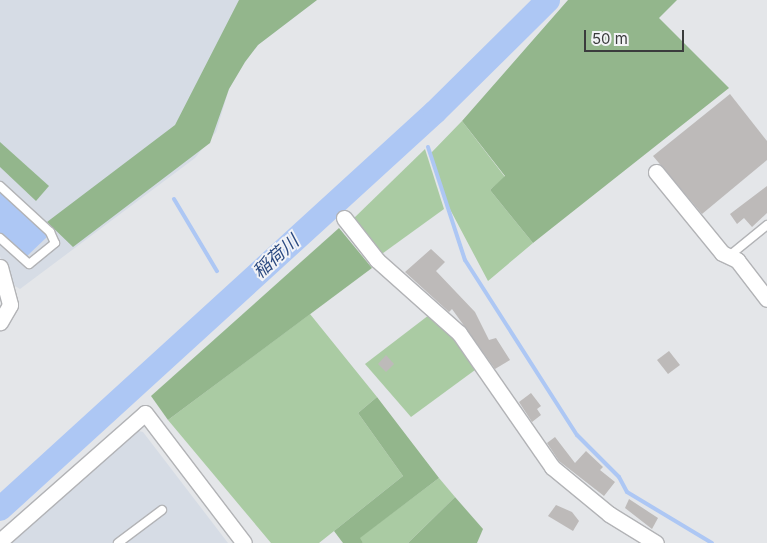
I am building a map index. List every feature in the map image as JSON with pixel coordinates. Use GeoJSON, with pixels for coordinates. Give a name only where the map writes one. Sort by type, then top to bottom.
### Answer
{"type":"FeatureCollection","features":[{"type":"Feature","properties":{"kind":"street"},"geometry":{"type":"LineString","coordinates":[[656,172],[722,253],[737,260],[767,299]]}},
{"type":"Feature","properties":{"kind":"street"},"geometry":{"type":"LineString","coordinates":[[344,218],[376,260],[459,333],[552,467],[596,505],[656,543]]}},
{"type":"Feature","properties":{"kind":"street"},"geometry":{"type":"LineString","coordinates":[[0,267],[10,305],[0,322]]}},
{"type":"Feature","properties":{"kind":"street"},"geometry":{"type":"LineString","coordinates":[[0,541],[145,413],[244,543]]}},
{"type":"Feature","properties":{"kind":"lane"},"geometry":{"type":"LineString","coordinates":[[0,186],[50,232],[55,243],[29,264],[0,238]]}},
{"type":"Feature","properties":{"kind":"lane"},"geometry":{"type":"LineString","coordinates":[[729,256],[767,225]]}},
{"type":"Feature","properties":{"kind":"lane"},"geometry":{"type":"LineString","coordinates":[[118,543],[162,510]]}},
{"type":"Feature","properties":{"kind":"shaded area"},"geometry":{"type":"Polygon","coordinates":[[[0,0],[317,0],[258,45],[229,89],[216,132],[195,158],[20,289],[8,282],[0,256],[0,0]]]}},
{"type":"Feature","properties":{"kind":"shaded area"},"geometry":{"type":"Polygon","coordinates":[[[134,430],[143,432],[228,543],[8,543],[134,430]]]}},
{"type":"Feature","properties":{"kind":"green space"},"geometry":{"type":"Polygon","coordinates":[[[239,0],[317,0],[258,45],[245,62],[229,89],[210,143],[73,247],[47,222],[175,125],[239,0]]]}},
{"type":"Feature","properties":{"kind":"green space"},"geometry":{"type":"Polygon","coordinates":[[[568,0],[677,0],[659,18],[729,88],[533,243],[490,190],[505,176],[462,121],[568,0]]]}},
{"type":"Feature","properties":{"kind":"green space"},"geometry":{"type":"Polygon","coordinates":[[[462,121],[505,177],[490,190],[533,243],[488,281],[443,196],[430,154],[462,121]]]}},
{"type":"Feature","properties":{"kind":"green space"},"geometry":{"type":"Polygon","coordinates":[[[0,142],[49,186],[36,201],[0,167],[0,142]]]}},
{"type":"Feature","properties":{"kind":"green space"},"geometry":{"type":"Polygon","coordinates":[[[425,149],[444,209],[379,256],[352,220],[425,149]]]}},
{"type":"Feature","properties":{"kind":"green space"},"geometry":{"type":"Polygon","coordinates":[[[339,228],[372,268],[168,420],[151,396],[339,228]]]}},
{"type":"Feature","properties":{"kind":"green space"},"geometry":{"type":"Polygon","coordinates":[[[310,314],[377,397],[358,413],[403,476],[319,543],[271,543],[168,420],[310,314]]]}},
{"type":"Feature","properties":{"kind":"green space"},"geometry":{"type":"Polygon","coordinates":[[[429,315],[460,346],[475,370],[411,417],[365,364],[429,315]]]}},
{"type":"Feature","properties":{"kind":"green space"},"geometry":{"type":"Polygon","coordinates":[[[377,397],[439,478],[360,538],[363,543],[343,543],[334,531],[403,476],[358,413],[377,397]]]}},
{"type":"Feature","properties":{"kind":"green space"},"geometry":{"type":"Polygon","coordinates":[[[439,478],[455,497],[408,543],[363,543],[359,538],[439,478]]]}},
{"type":"Feature","properties":{"kind":"green space"},"geometry":{"type":"Polygon","coordinates":[[[455,497],[483,529],[477,543],[408,543],[455,497]]]}},
{"type":"Feature","properties":{"kind":"water"},"geometry":{"type":"Polygon","coordinates":[[[0,192],[48,236],[25,258],[0,234],[0,192]]]}},
{"type":"Feature","properties":{"kind":"building"},"geometry":{"type":"Polygon","coordinates":[[[730,94],[767,141],[767,160],[702,214],[653,156],[730,94]]]}},
{"type":"Feature","properties":{"kind":"building"},"geometry":{"type":"Polygon","coordinates":[[[767,186],[767,213],[752,227],[744,218],[737,224],[730,214],[767,186]]]}},
{"type":"Feature","properties":{"kind":"building"},"geometry":{"type":"Polygon","coordinates":[[[431,249],[445,262],[436,271],[475,312],[489,340],[496,338],[510,360],[495,369],[452,309],[449,312],[405,272],[431,249]]]}},
{"type":"Feature","properties":{"kind":"building"},"geometry":{"type":"Polygon","coordinates":[[[669,351],[680,365],[668,374],[657,360],[669,351]]]}},
{"type":"Feature","properties":{"kind":"building"},"geometry":{"type":"Polygon","coordinates":[[[386,355],[394,364],[386,372],[378,364],[386,355]]]}},
{"type":"Feature","properties":{"kind":"building"},"geometry":{"type":"Polygon","coordinates":[[[531,393],[541,406],[537,409],[541,415],[532,422],[519,402],[531,393]]]}},
{"type":"Feature","properties":{"kind":"building"},"geometry":{"type":"Polygon","coordinates":[[[555,437],[575,463],[586,451],[603,467],[600,470],[615,482],[604,496],[559,461],[547,443],[555,437]]]}},
{"type":"Feature","properties":{"kind":"building"},"geometry":{"type":"Polygon","coordinates":[[[629,499],[658,518],[652,529],[625,508],[629,499]]]}},
{"type":"Feature","properties":{"kind":"building"},"geometry":{"type":"Polygon","coordinates":[[[556,505],[572,512],[579,521],[573,531],[548,516],[556,505]]]}},
{"type":"Feature","properties":{"kind":"waterway","name":"稲荷川"},"geometry":{"type":"LineString","coordinates":[[0,509],[435,112],[548,0]]}},
{"type":"Feature","properties":{"kind":"waterway"},"geometry":{"type":"LineString","coordinates":[[428,147],[465,260],[577,435],[619,477],[627,492],[712,543]]}},
{"type":"Feature","properties":{"kind":"waterway"},"geometry":{"type":"LineString","coordinates":[[174,199],[217,271]]}}]}
